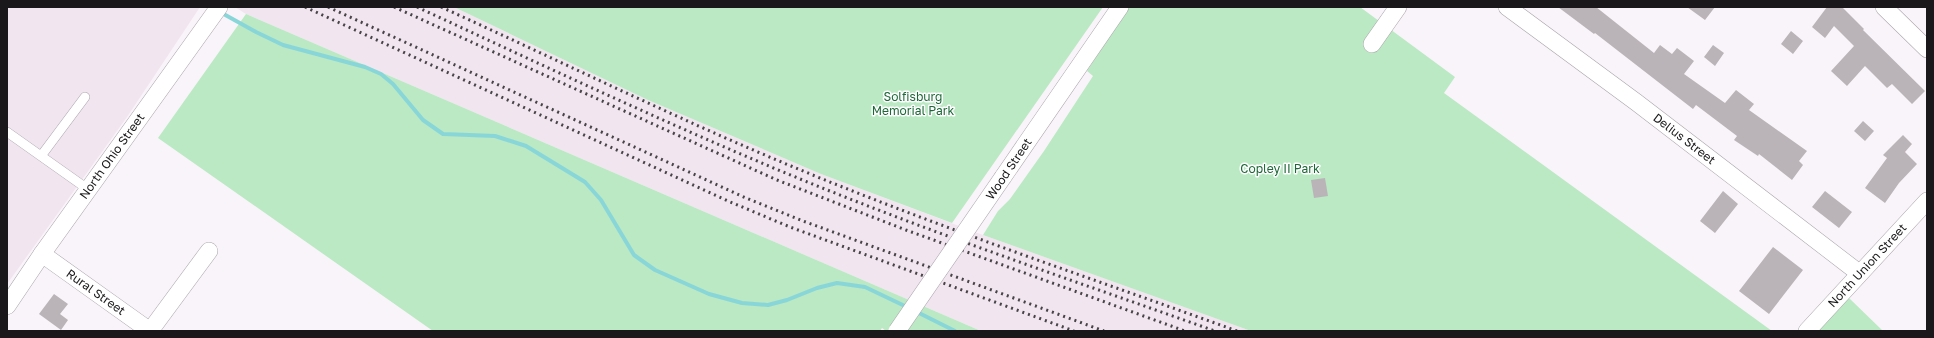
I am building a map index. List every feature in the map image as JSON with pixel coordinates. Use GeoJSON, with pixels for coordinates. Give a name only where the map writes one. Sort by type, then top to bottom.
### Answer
{"type":"FeatureCollection","features":[{"type":"Feature","properties":{"kind":"street","name":"North Ohio Street"},"geometry":{"type":"LineString","coordinates":[[7,306],[42,254],[219,7]]}},
{"type":"Feature","properties":{"kind":"street","name":"Wood Street"},"geometry":{"type":"LineString","coordinates":[[897,331],[1120,7]]}},
{"type":"Feature","properties":{"kind":"street"},"geometry":{"type":"LineString","coordinates":[[1372,44],[1398,7]]}},
{"type":"Feature","properties":{"kind":"street","name":"Delius Street"},"geometry":{"type":"LineString","coordinates":[[1507,7],[1636,102],[1860,273]]}},
{"type":"Feature","properties":{"kind":"street"},"geometry":{"type":"LineString","coordinates":[[1884,7],[1927,49]]}},
{"type":"Feature","properties":{"kind":"street","name":"North Union Street"},"geometry":{"type":"LineString","coordinates":[[1807,331],[1927,201]]}},
{"type":"Feature","properties":{"kind":"street"},"geometry":{"type":"LineString","coordinates":[[150,331],[209,251]]}},
{"type":"Feature","properties":{"kind":"street","name":"Rural Street"},"geometry":{"type":"LineString","coordinates":[[42,254],[150,331]]}},
{"type":"Feature","properties":{"kind":"lane"},"geometry":{"type":"LineString","coordinates":[[41,156],[84,97]]}},
{"type":"Feature","properties":{"kind":"lane"},"geometry":{"type":"LineString","coordinates":[[7,132],[88,190]]}},
{"type":"Feature","properties":{"kind":"shaded area"},"geometry":{"type":"Polygon","coordinates":[[[7,7],[200,7],[127,117],[7,284],[7,7]]]}},
{"type":"Feature","properties":{"kind":"shaded area"},"geometry":{"type":"Polygon","coordinates":[[[235,7],[454,7],[648,100],[821,174],[983,235],[1251,331],[981,331],[246,14],[235,7]]]}},
{"type":"Feature","properties":{"kind":"green space","name":"Solfisburg Memorial Park"},"geometry":{"type":"Polygon","coordinates":[[[454,7],[1103,7],[952,223],[821,174],[648,100],[454,7]]]}},
{"type":"Feature","properties":{"kind":"green space","name":"Copley II Park"},"geometry":{"type":"Polygon","coordinates":[[[1129,7],[1360,7],[1455,77],[1444,93],[1772,331],[1251,331],[983,235],[998,211],[1010,199],[1044,151],[1093,76],[1087,71],[1129,7]]]}},
{"type":"Feature","properties":{"kind":"green space"},"geometry":{"type":"Polygon","coordinates":[[[246,14],[981,331],[886,331],[882,328],[880,331],[433,331],[158,138],[246,14]]]}},
{"type":"Feature","properties":{"kind":"green space"},"geometry":{"type":"Polygon","coordinates":[[[1849,298],[1883,331],[1817,331],[1849,298]]]}},
{"type":"Feature","properties":{"kind":"building"},"geometry":{"type":"Polygon","coordinates":[[[1558,7],[1596,7],[1654,53],[1660,45],[1672,54],[1677,48],[1694,61],[1684,74],[1725,103],[1736,90],[1754,104],[1749,110],[1807,151],[1799,161],[1803,165],[1792,180],[1759,154],[1758,156],[1734,140],[1737,136],[1696,105],[1693,109],[1595,33],[1594,34],[1558,7]]]}},
{"type":"Feature","properties":{"kind":"building"},"geometry":{"type":"Polygon","coordinates":[[[1687,7],[1715,7],[1705,20],[1687,7]]]}},
{"type":"Feature","properties":{"kind":"building"},"geometry":{"type":"Polygon","coordinates":[[[1827,7],[1842,7],[1864,29],[1863,30],[1925,91],[1912,104],[1892,84],[1887,88],[1865,66],[1847,86],[1831,71],[1854,46],[1834,26],[1825,38],[1812,27],[1827,7]]]}},
{"type":"Feature","properties":{"kind":"building"},"geometry":{"type":"Polygon","coordinates":[[[1791,31],[1803,41],[1793,54],[1781,44],[1791,31]]]}},
{"type":"Feature","properties":{"kind":"building"},"geometry":{"type":"Polygon","coordinates":[[[1713,45],[1724,53],[1715,66],[1704,57],[1713,45]]]}},
{"type":"Feature","properties":{"kind":"building"},"geometry":{"type":"Polygon","coordinates":[[[1863,121],[1874,131],[1865,141],[1854,131],[1863,121]]]}},
{"type":"Feature","properties":{"kind":"building"},"geometry":{"type":"Polygon","coordinates":[[[1903,135],[1912,144],[1905,152],[1917,164],[1899,183],[1885,203],[1865,188],[1887,158],[1883,155],[1903,135]]]}},
{"type":"Feature","properties":{"kind":"building"},"geometry":{"type":"Polygon","coordinates":[[[1325,178],[1328,196],[1314,198],[1311,180],[1325,178]]]}},
{"type":"Feature","properties":{"kind":"building"},"geometry":{"type":"Polygon","coordinates":[[[1723,191],[1738,204],[1715,233],[1700,221],[1723,191]]]}},
{"type":"Feature","properties":{"kind":"building"},"geometry":{"type":"Polygon","coordinates":[[[1825,191],[1852,212],[1839,228],[1812,207],[1825,191]]]}},
{"type":"Feature","properties":{"kind":"building"},"geometry":{"type":"Polygon","coordinates":[[[1773,247],[1803,270],[1769,314],[1739,291],[1773,247]]]}},
{"type":"Feature","properties":{"kind":"building"},"geometry":{"type":"Polygon","coordinates":[[[54,294],[68,304],[60,314],[68,320],[61,330],[39,314],[54,294]]]}},
{"type":"Feature","properties":{"kind":"waterway"},"geometry":{"type":"LineString","coordinates":[[220,12],[283,45],[365,67],[381,74],[393,84],[423,120],[443,134],[495,136],[526,146],[585,182],[601,200],[634,255],[655,270],[709,294],[742,303],[768,305],[787,300],[817,288],[837,283],[865,287],[909,308]]}},
{"type":"Feature","properties":{"kind":"waterway"},"geometry":{"type":"LineString","coordinates":[[915,311],[955,331]]}},
{"type":"Feature","properties":{"kind":"railway"},"geometry":{"type":"LineString","coordinates":[[305,7],[728,201],[790,227],[1074,331]]}},
{"type":"Feature","properties":{"kind":"railway"},"geometry":{"type":"LineString","coordinates":[[328,7],[746,198],[803,221],[1104,331]]}},
{"type":"Feature","properties":{"kind":"railway"},"geometry":{"type":"LineString","coordinates":[[394,7],[777,180],[906,230],[1185,331]]}},
{"type":"Feature","properties":{"kind":"railway"},"geometry":{"type":"LineString","coordinates":[[417,7],[648,113],[788,174],[947,236],[1215,331]]}},
{"type":"Feature","properties":{"kind":"railway"},"geometry":{"type":"LineString","coordinates":[[441,7],[703,128],[791,166],[957,231],[1237,331]]}}]}
